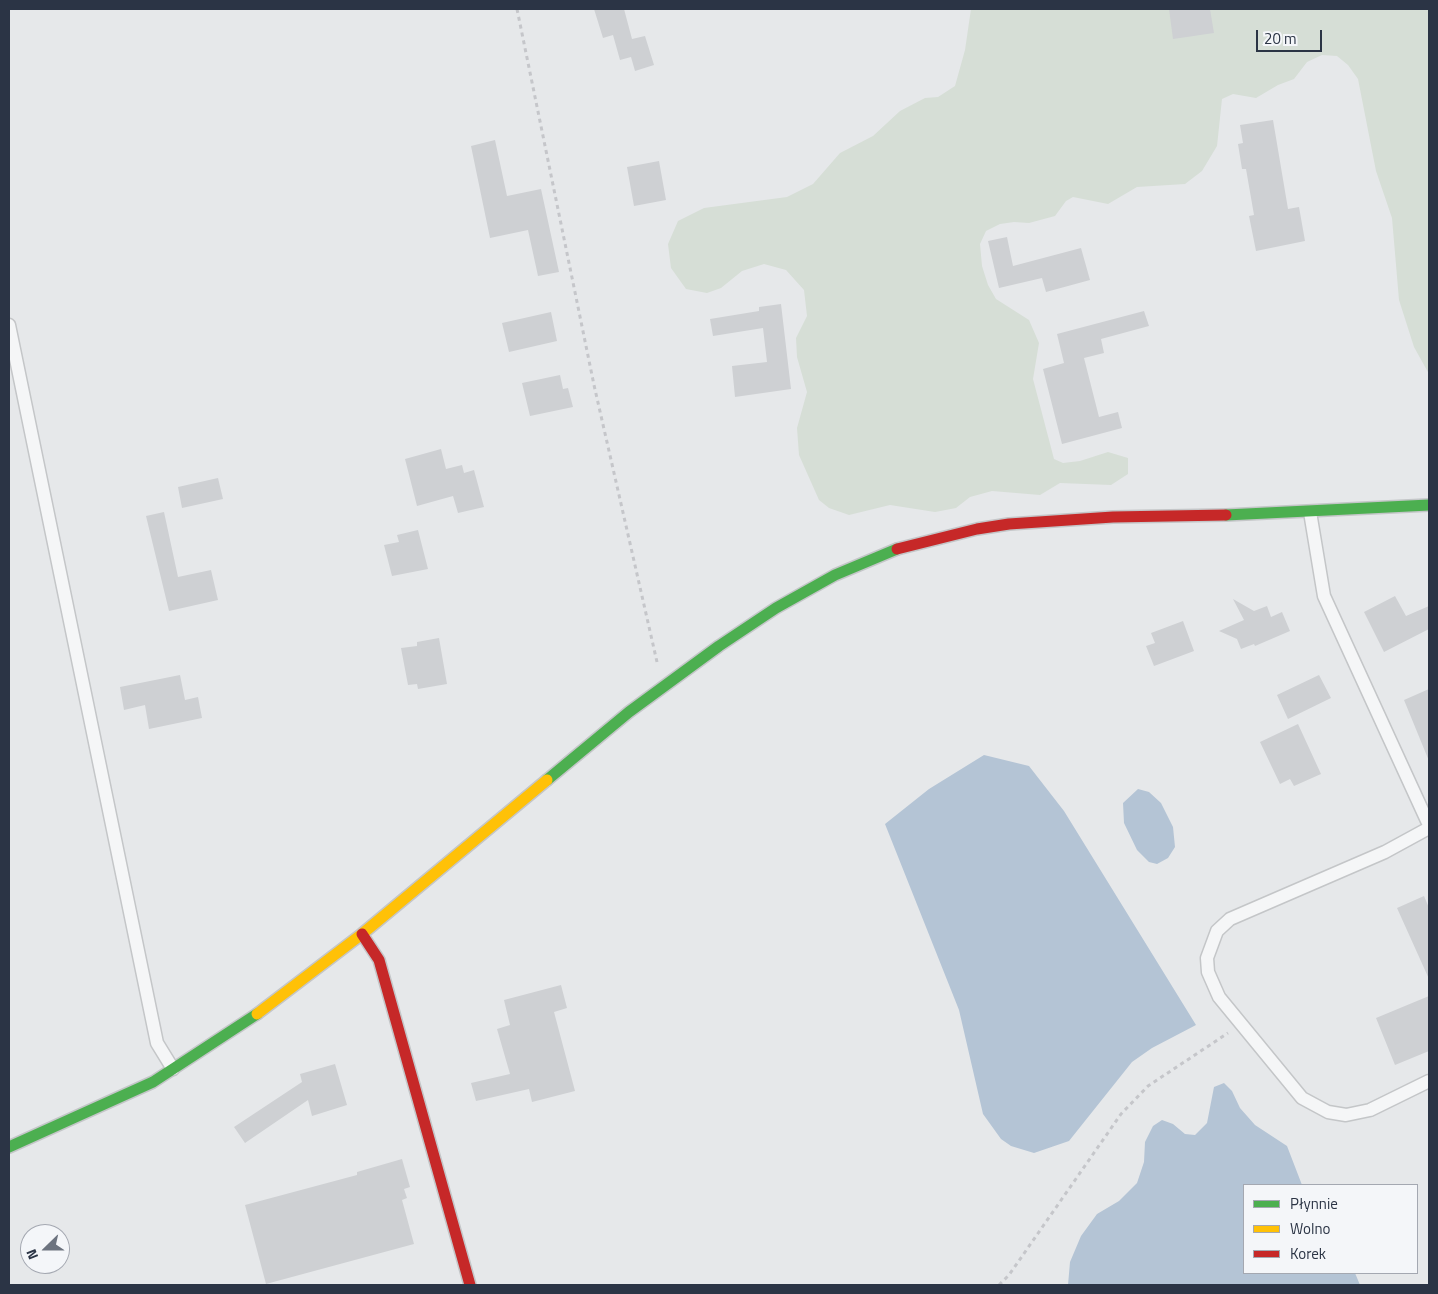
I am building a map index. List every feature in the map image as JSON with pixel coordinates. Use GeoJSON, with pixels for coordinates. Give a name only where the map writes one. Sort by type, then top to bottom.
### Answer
{"type":"FeatureCollection","features":[{"type":"Feature","properties":{"kind":"main road"},"geometry":{"type":"LineString","coordinates":[[9,1147],[93,1111],[173,1069],[218,1041],[291,990],[362,934],[544,782],[663,687],[719,646],[776,608],[835,575],[905,546],[977,529],[1018,523],[1113,517],[1310,512],[1429,505]]}},
{"type":"Feature","properties":{"kind":"main road"},"geometry":{"type":"LineString","coordinates":[[362,934],[378,960],[470,1285]]}},
{"type":"Feature","properties":{"kind":"lane"},"geometry":{"type":"LineString","coordinates":[[9,325],[157,1043],[173,1069]]}},
{"type":"Feature","properties":{"kind":"lane"},"geometry":{"type":"LineString","coordinates":[[1310,512],[1324,596],[1429,827],[1385,852],[1230,918],[1217,931],[1206,958],[1208,972],[1218,997],[1302,1098],[1328,1112],[1346,1115],[1370,1110],[1429,1081]]}},
{"type":"Feature","properties":{"kind":"path"},"geometry":{"type":"LineString","coordinates":[[517,9],[594,385],[663,687]]}},
{"type":"Feature","properties":{"kind":"path"},"geometry":{"type":"LineString","coordinates":[[999,1285],[1009,1275],[1121,1114],[1148,1086],[1241,1025]]}},
{"type":"Feature","properties":{"kind":"shaded area"},"geometry":{"type":"Polygon","coordinates":[[[971,9],[1429,9],[1429,374],[1414,347],[1399,300],[1392,218],[1376,171],[1358,79],[1348,65],[1337,56],[1322,55],[1307,62],[1294,79],[1278,85],[1256,98],[1233,94],[1222,99],[1217,146],[1202,171],[1185,184],[1137,187],[1108,204],[1073,197],[1066,201],[1055,216],[1029,223],[1014,222],[1000,224],[986,231],[980,244],[982,266],[988,285],[996,299],[1029,320],[1039,343],[1033,379],[1054,459],[1063,463],[1080,461],[1108,452],[1128,458],[1128,474],[1111,485],[1060,483],[1040,495],[992,491],[970,497],[956,508],[935,512],[890,505],[849,515],[829,508],[819,500],[799,455],[797,428],[807,392],[797,357],[796,338],[807,316],[804,290],[786,270],[764,264],[742,271],[721,288],[707,293],[686,289],[671,268],[668,244],[678,221],[704,208],[787,197],[813,184],[840,153],[873,136],[900,111],[925,98],[938,97],[955,86],[965,50],[971,9]]]}},
{"type":"Feature","properties":{"kind":"water"},"geometry":{"type":"Polygon","coordinates":[[[984,755],[1029,766],[1064,811],[1196,1025],[1152,1048],[1132,1062],[1069,1141],[1034,1153],[1011,1146],[1001,1139],[983,1114],[959,1010],[885,824],[929,789],[984,755]]]}},
{"type":"Feature","properties":{"kind":"water"},"geometry":{"type":"Polygon","coordinates":[[[1138,789],[1149,792],[1161,803],[1173,827],[1175,847],[1168,858],[1157,864],[1149,862],[1137,850],[1124,823],[1123,803],[1138,789]]]}},
{"type":"Feature","properties":{"kind":"water"},"geometry":{"type":"Polygon","coordinates":[[[1224,1083],[1232,1091],[1240,1108],[1255,1125],[1287,1146],[1302,1184],[1243,1184],[1243,1274],[1355,1274],[1360,1285],[1068,1285],[1070,1262],[1081,1236],[1097,1214],[1119,1201],[1137,1183],[1144,1162],[1145,1142],[1153,1126],[1162,1120],[1173,1124],[1185,1134],[1195,1135],[1207,1123],[1214,1087],[1224,1083]]]}},
{"type":"Feature","properties":{"kind":"building"},"geometry":{"type":"Polygon","coordinates":[[[594,9],[624,9],[632,39],[645,36],[654,65],[635,71],[631,57],[620,60],[613,35],[603,38],[594,9]]]}},
{"type":"Feature","properties":{"kind":"building"},"geometry":{"type":"Polygon","coordinates":[[[1169,9],[1210,9],[1214,33],[1173,39],[1169,9]]]}},
{"type":"Feature","properties":{"kind":"building"},"geometry":{"type":"Polygon","coordinates":[[[1273,120],[1288,209],[1299,207],[1305,241],[1256,251],[1249,216],[1254,215],[1246,169],[1242,169],[1238,144],[1243,143],[1240,125],[1273,120]]]}},
{"type":"Feature","properties":{"kind":"building"},"geometry":{"type":"Polygon","coordinates":[[[495,140],[507,196],[541,189],[559,272],[538,276],[528,230],[490,238],[471,146],[495,140]]]}},
{"type":"Feature","properties":{"kind":"building"},"geometry":{"type":"Polygon","coordinates":[[[659,161],[666,200],[634,206],[627,167],[659,161]]]}},
{"type":"Feature","properties":{"kind":"building"},"geometry":{"type":"Polygon","coordinates":[[[1007,237],[1013,266],[1081,248],[1090,280],[1046,292],[1042,278],[999,288],[988,241],[1007,237]]]}},
{"type":"Feature","properties":{"kind":"building"},"geometry":{"type":"Polygon","coordinates":[[[781,304],[791,389],[735,397],[732,366],[767,362],[763,328],[713,336],[710,319],[759,311],[759,307],[781,304]]]}},
{"type":"Feature","properties":{"kind":"building"},"geometry":{"type":"Polygon","coordinates":[[[1144,311],[1149,326],[1101,339],[1104,353],[1084,358],[1099,417],[1118,412],[1122,428],[1062,444],[1043,369],[1064,363],[1057,334],[1144,311]]]}},
{"type":"Feature","properties":{"kind":"building"},"geometry":{"type":"Polygon","coordinates":[[[551,312],[557,341],[509,352],[502,323],[551,312]]]}},
{"type":"Feature","properties":{"kind":"building"},"geometry":{"type":"Polygon","coordinates":[[[560,375],[563,389],[568,388],[573,407],[530,416],[522,383],[560,375]]]}},
{"type":"Feature","properties":{"kind":"building"},"geometry":{"type":"Polygon","coordinates":[[[441,449],[446,469],[462,465],[464,473],[474,470],[484,507],[458,513],[453,496],[417,506],[405,459],[441,449]]]}},
{"type":"Feature","properties":{"kind":"building"},"geometry":{"type":"Polygon","coordinates":[[[218,478],[223,499],[182,508],[178,487],[218,478]]]}},
{"type":"Feature","properties":{"kind":"building"},"geometry":{"type":"Polygon","coordinates":[[[164,512],[178,577],[211,570],[218,600],[169,611],[146,516],[164,512]]]}},
{"type":"Feature","properties":{"kind":"building"},"geometry":{"type":"Polygon","coordinates":[[[418,530],[428,569],[392,576],[384,545],[399,542],[397,535],[418,530]]]}},
{"type":"Feature","properties":{"kind":"building"},"geometry":{"type":"Polygon","coordinates":[[[1395,596],[1406,616],[1429,606],[1429,629],[1384,652],[1364,612],[1395,596]]]}},
{"type":"Feature","properties":{"kind":"building"},"geometry":{"type":"Polygon","coordinates":[[[1233,599],[1254,611],[1267,606],[1271,617],[1282,612],[1290,631],[1255,646],[1254,644],[1241,649],[1237,639],[1219,631],[1244,620],[1233,599]]]}},
{"type":"Feature","properties":{"kind":"building"},"geometry":{"type":"Polygon","coordinates":[[[1183,621],[1194,651],[1154,666],[1146,646],[1155,643],[1151,633],[1183,621]]]}},
{"type":"Feature","properties":{"kind":"building"},"geometry":{"type":"Polygon","coordinates":[[[439,638],[447,684],[418,689],[417,684],[408,685],[401,648],[417,646],[417,642],[439,638]]]}},
{"type":"Feature","properties":{"kind":"building"},"geometry":{"type":"Polygon","coordinates":[[[180,675],[185,700],[198,697],[202,718],[149,729],[145,705],[124,710],[120,687],[180,675]]]}},
{"type":"Feature","properties":{"kind":"building"},"geometry":{"type":"Polygon","coordinates":[[[1319,675],[1331,698],[1288,719],[1277,695],[1319,675]]]}},
{"type":"Feature","properties":{"kind":"building"},"geometry":{"type":"Polygon","coordinates":[[[1429,689],[1429,761],[1404,700],[1429,689]]]}},
{"type":"Feature","properties":{"kind":"building"},"geometry":{"type":"Polygon","coordinates":[[[1298,724],[1321,774],[1294,786],[1290,779],[1280,784],[1260,742],[1298,724]]]}},
{"type":"Feature","properties":{"kind":"building"},"geometry":{"type":"Polygon","coordinates":[[[1424,896],[1429,908],[1429,979],[1397,908],[1424,896]]]}},
{"type":"Feature","properties":{"kind":"building"},"geometry":{"type":"Polygon","coordinates":[[[561,985],[567,1008],[554,1012],[575,1091],[532,1102],[529,1089],[476,1101],[471,1083],[510,1074],[497,1029],[510,1025],[504,1000],[561,985]]]}},
{"type":"Feature","properties":{"kind":"building"},"geometry":{"type":"Polygon","coordinates":[[[1429,996],[1429,1051],[1395,1065],[1376,1018],[1429,996]]]}},
{"type":"Feature","properties":{"kind":"building"},"geometry":{"type":"Polygon","coordinates":[[[335,1064],[347,1105],[312,1116],[308,1100],[245,1143],[234,1127],[302,1082],[300,1074],[335,1064]]]}},
{"type":"Feature","properties":{"kind":"building"},"geometry":{"type":"Polygon","coordinates":[[[402,1159],[410,1187],[404,1189],[407,1198],[402,1200],[414,1244],[266,1284],[245,1205],[357,1175],[357,1172],[402,1159]]]}},
{"type":"Feature","properties":{"kind":"traffic: fast"},"geometry":{"type":"LineString","coordinates":[[1226,515],[1429,505]]}},
{"type":"Feature","properties":{"kind":"traffic: fast"},"geometry":{"type":"LineString","coordinates":[[547,780],[629,712],[719,646],[776,608],[835,575],[897,549]]}},
{"type":"Feature","properties":{"kind":"traffic: fast"},"geometry":{"type":"LineString","coordinates":[[9,1147],[153,1082],[257,1014]]}},
{"type":"Feature","properties":{"kind":"traffic: slow"},"geometry":{"type":"LineString","coordinates":[[257,1014],[362,934],[547,780]]}},
{"type":"Feature","properties":{"kind":"traffic: jam"},"geometry":{"type":"LineString","coordinates":[[897,549],[977,529],[1009,524],[1113,517],[1226,515]]}},
{"type":"Feature","properties":{"kind":"traffic: jam"},"geometry":{"type":"LineString","coordinates":[[362,934],[379,960],[470,1285]]}}]}
